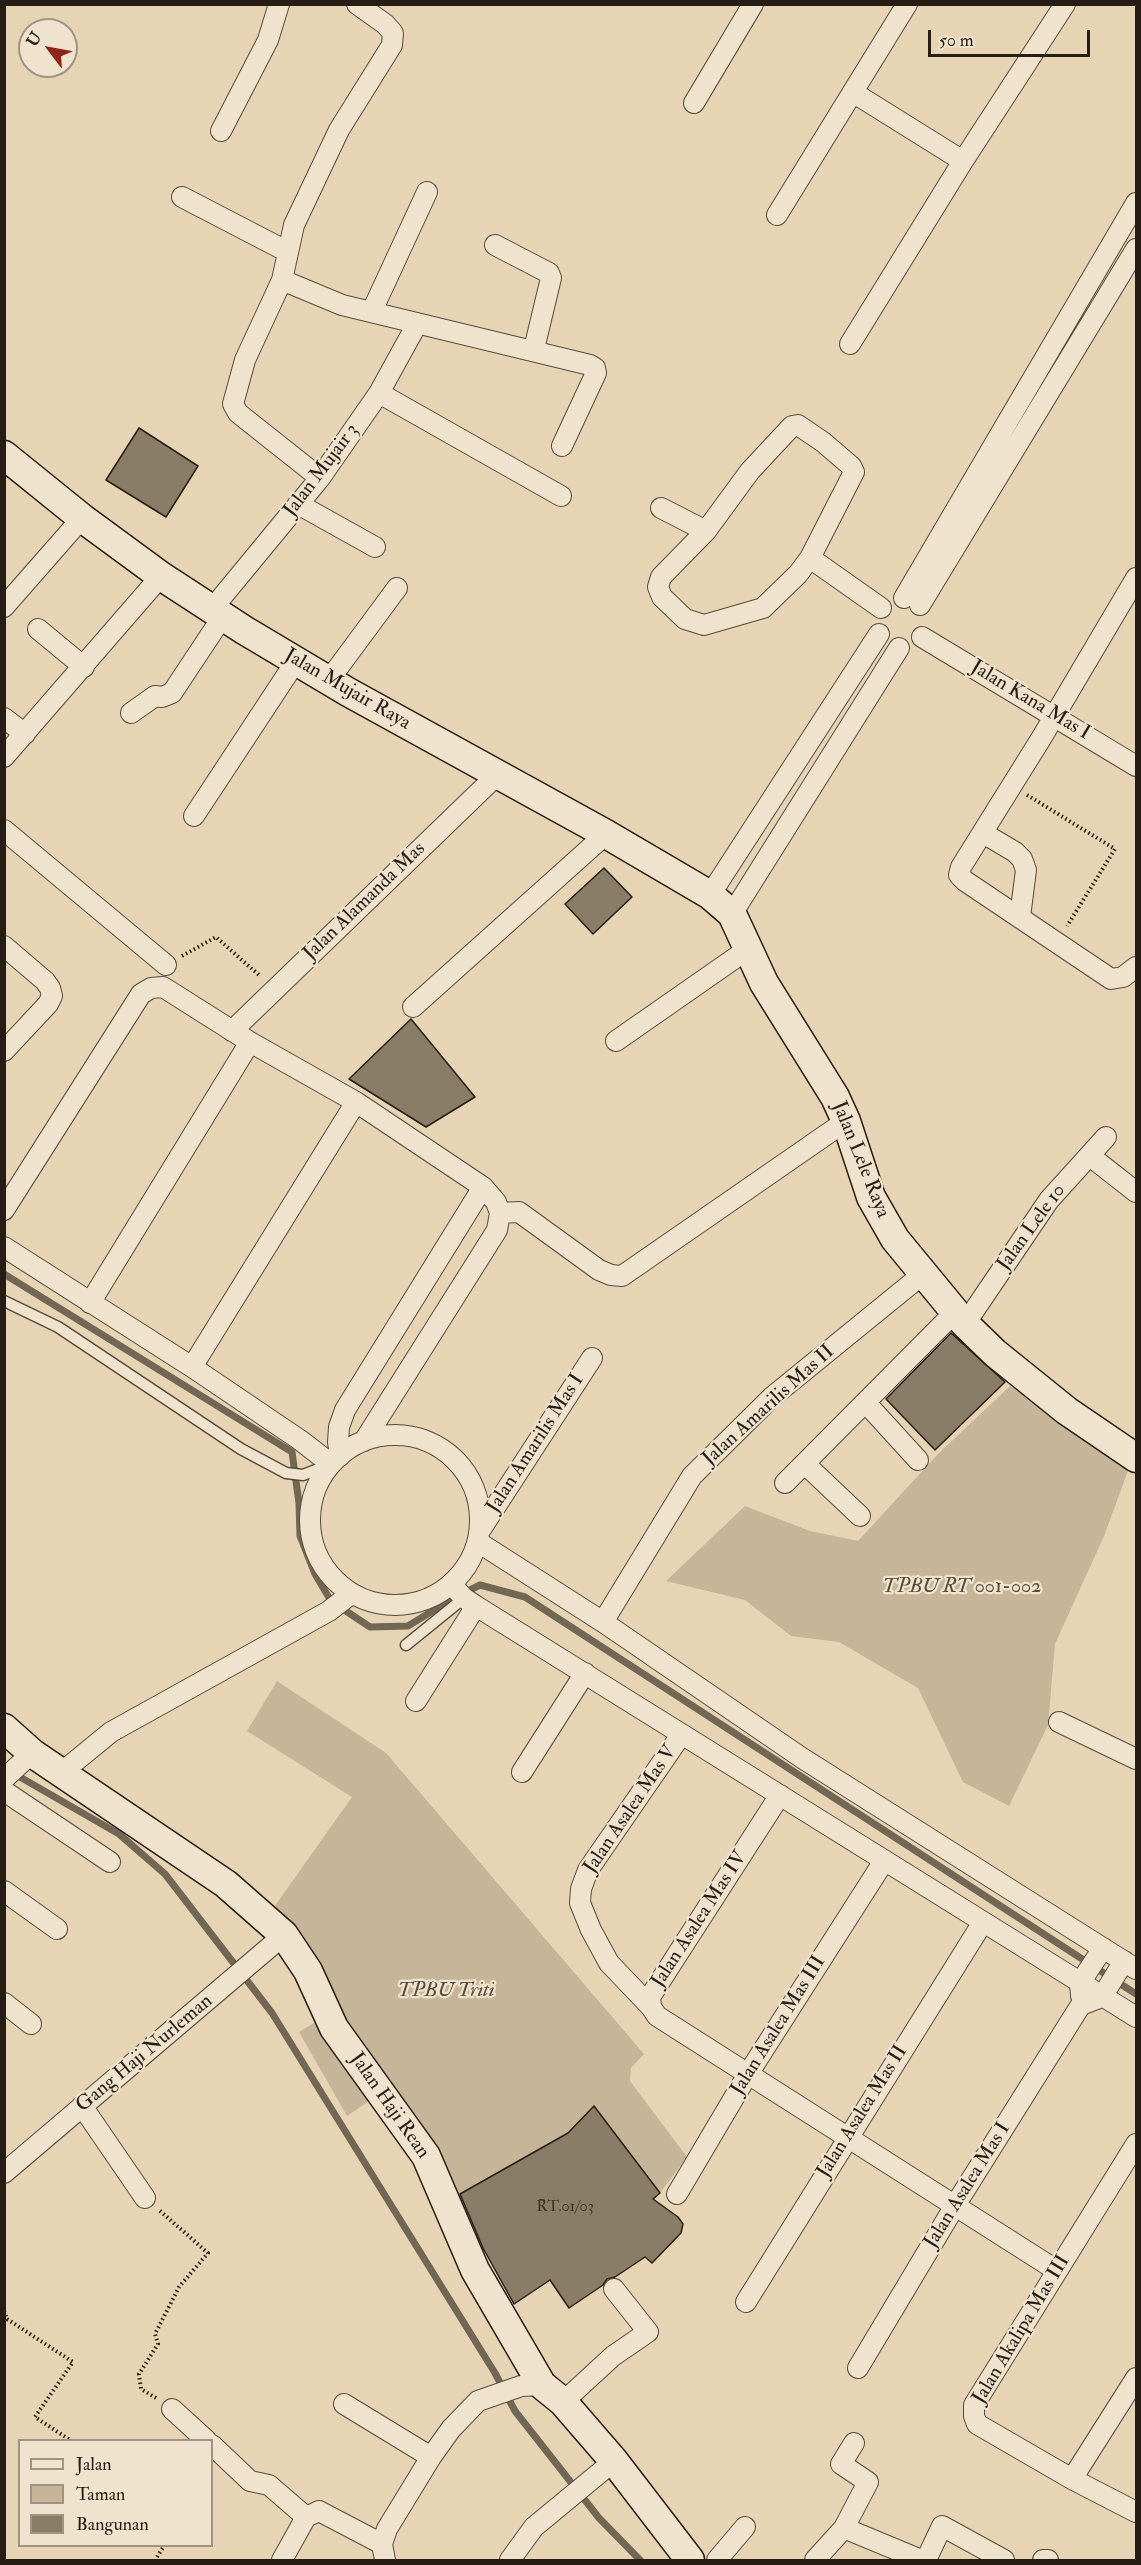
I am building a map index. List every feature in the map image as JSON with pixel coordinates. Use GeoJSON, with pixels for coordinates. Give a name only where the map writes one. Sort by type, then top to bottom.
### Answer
{"type":"FeatureCollection","features":[{"type":"Feature","properties":{"kind":"street"},"geometry":{"type":"LineString","coordinates":[[221,131],[268,40],[279,4]]}},
{"type":"Feature","properties":{"kind":"street"},"geometry":{"type":"LineString","coordinates":[[320,478],[238,413],[232,404],[245,360],[282,280],[294,225],[339,130],[392,45],[393,33],[385,24],[357,4]]}},
{"type":"Feature","properties":{"kind":"street"},"geometry":{"type":"LineString","coordinates":[[693,103],[753,4]]}},
{"type":"Feature","properties":{"kind":"street"},"geometry":{"type":"LineString","coordinates":[[777,215],[907,4]]}},
{"type":"Feature","properties":{"kind":"street"},"geometry":{"type":"LineString","coordinates":[[850,344],[963,161],[1065,4]]}},
{"type":"Feature","properties":{"kind":"street"},"geometry":{"type":"LineString","coordinates":[[854,93],[963,161]]}},
{"type":"Feature","properties":{"kind":"street"},"geometry":{"type":"LineString","coordinates":[[372,311],[427,192]]}},
{"type":"Feature","properties":{"kind":"street"},"geometry":{"type":"LineString","coordinates":[[182,197],[288,252]]}},
{"type":"Feature","properties":{"kind":"street"},"geometry":{"type":"LineString","coordinates":[[912,601],[1137,203]]}},
{"type":"Feature","properties":{"kind":"street"},"geometry":{"type":"LineString","coordinates":[[495,245],[549,273],[551,279],[534,349]]}},
{"type":"Feature","properties":{"kind":"street"},"geometry":{"type":"LineString","coordinates":[[912,601],[1137,249]]}},
{"type":"Feature","properties":{"kind":"street"},"geometry":{"type":"LineString","coordinates":[[282,280],[342,305],[534,349],[595,368],[596,373],[584,403],[562,446]]}},
{"type":"Feature","properties":{"kind":"street","name":"Jalan Mujair 3"},"geometry":{"type":"LineString","coordinates":[[131,713],[155,696],[162,697],[172,693],[218,613],[298,504],[320,478],[380,393],[417,324]]}},
{"type":"Feature","properties":{"kind":"street"},"geometry":{"type":"LineString","coordinates":[[380,393],[561,496]]}},
{"type":"Feature","properties":{"kind":"street"},"geometry":{"type":"LineString","coordinates":[[798,425],[823,442],[851,466],[854,472],[810,558],[798,574],[763,608],[704,625],[685,619],[662,597],[658,588],[661,577],[706,531],[750,471],[792,426],[798,425]]}},
{"type":"Feature","properties":{"kind":"street","name":"Jalan Mujair Raya"},"geometry":{"type":"LineString","coordinates":[[4,455],[82,518],[161,576],[218,613],[329,680],[606,834],[710,895]]}},
{"type":"Feature","properties":{"kind":"street"},"geometry":{"type":"LineString","coordinates":[[298,504],[375,547]]}},
{"type":"Feature","properties":{"kind":"street"},"geometry":{"type":"LineString","coordinates":[[661,508],[706,531]]}},
{"type":"Feature","properties":{"kind":"street"},"geometry":{"type":"LineString","coordinates":[[4,607],[82,518]]}},
{"type":"Feature","properties":{"kind":"street"},"geometry":{"type":"LineString","coordinates":[[810,558],[881,608]]}},
{"type":"Feature","properties":{"kind":"street"},"geometry":{"type":"LineString","coordinates":[[4,758],[161,576]]}},
{"type":"Feature","properties":{"kind":"street"},"geometry":{"type":"LineString","coordinates":[[1137,578],[961,867],[959,875],[1111,979],[1122,977],[1137,967]]}},
{"type":"Feature","properties":{"kind":"street"},"geometry":{"type":"LineString","coordinates":[[329,680],[397,588]]}},
{"type":"Feature","properties":{"kind":"street"},"geometry":{"type":"LineString","coordinates":[[888,601],[912,601],[927,621],[922,638],[908,647],[899,648],[884,641],[879,634],[877,616],[881,608],[888,601]]}},
{"type":"Feature","properties":{"kind":"street"},"geometry":{"type":"LineString","coordinates":[[38,629],[84,667]]}},
{"type":"Feature","properties":{"kind":"street"},"geometry":{"type":"LineString","coordinates":[[710,895],[879,634]]}},
{"type":"Feature","properties":{"kind":"street","name":"Jalan Kana Mas I"},"geometry":{"type":"LineString","coordinates":[[922,638],[1055,715],[1137,766]]}},
{"type":"Feature","properties":{"kind":"street"},"geometry":{"type":"LineString","coordinates":[[732,914],[899,648]]}},
{"type":"Feature","properties":{"kind":"street"},"geometry":{"type":"LineString","coordinates":[[194,816],[296,661]]}},
{"type":"Feature","properties":{"kind":"street"},"geometry":{"type":"LineString","coordinates":[[4,718],[25,734]]}},
{"type":"Feature","properties":{"kind":"street","name":"Jalan Alamanda Mas"},"geometry":{"type":"LineString","coordinates":[[232,1031],[498,774]]}},
{"type":"Feature","properties":{"kind":"street"},"geometry":{"type":"LineString","coordinates":[[4,830],[166,965]]}},
{"type":"Feature","properties":{"kind":"street"},"geometry":{"type":"LineString","coordinates":[[983,833],[1015,852],[1022,859],[1026,870],[1020,917]]}},
{"type":"Feature","properties":{"kind":"street"},"geometry":{"type":"LineString","coordinates":[[413,1007],[606,834]]}},
{"type":"Feature","properties":{"kind":"street","name":"Jalan Lele Raya"},"geometry":{"type":"LineString","coordinates":[[710,895],[732,914],[764,983],[835,1097],[846,1121],[871,1197],[895,1239],[960,1318],[1037,1389],[1137,1458]]}},
{"type":"Feature","properties":{"kind":"street"},"geometry":{"type":"LineString","coordinates":[[4,946],[45,981],[52,996],[48,1004],[4,1051]]}},
{"type":"Feature","properties":{"kind":"street"},"geometry":{"type":"LineString","coordinates":[[616,1041],[748,949]]}},
{"type":"Feature","properties":{"kind":"street"},"geometry":{"type":"LineString","coordinates":[[4,1210],[141,994],[151,988],[163,987],[250,1042],[356,1102],[483,1187],[496,1202],[500,1213],[497,1230],[364,1441]]}},
{"type":"Feature","properties":{"kind":"street"},"geometry":{"type":"LineString","coordinates":[[90,1303],[250,1042]]}},
{"type":"Feature","properties":{"kind":"street"},"geometry":{"type":"LineString","coordinates":[[192,1367],[356,1102]]}},
{"type":"Feature","properties":{"kind":"street"},"geometry":{"type":"LineString","coordinates":[[500,1213],[519,1212],[599,1270],[611,1275],[622,1276],[846,1121]]}},
{"type":"Feature","properties":{"kind":"street","name":"Jalan Lele 10"},"geometry":{"type":"LineString","coordinates":[[785,1483],[866,1402],[960,1318],[1049,1200],[1106,1137]]}},
{"type":"Feature","properties":{"kind":"street"},"geometry":{"type":"LineString","coordinates":[[1090,1156],[1137,1192]]}},
{"type":"Feature","properties":{"kind":"street"},"geometry":{"type":"LineString","coordinates":[[483,1187],[345,1410],[339,1427],[335,1460],[314,1495],[310,1515],[312,1539],[319,1561],[333,1580],[351,1594],[371,1603],[392,1606],[414,1604],[434,1597],[464,1596],[681,1735],[1137,2017]]}},
{"type":"Feature","properties":{"kind":"street"},"geometry":{"type":"LineString","coordinates":[[4,1247],[192,1367],[300,1440],[335,1460]]}},
{"type":"Feature","properties":{"kind":"street","name":"Jalan Amarilis Mas II"},"geometry":{"type":"LineString","coordinates":[[603,1622],[692,1476],[772,1397],[923,1274]]}},
{"type":"Feature","properties":{"kind":"street","name":"Jalan Amarilis Mas I"},"geometry":{"type":"LineString","coordinates":[[480,1536],[592,1358]]}},
{"type":"Feature","properties":{"kind":"street"},"geometry":{"type":"LineString","coordinates":[[866,1402],[918,1460]]}},
{"type":"Feature","properties":{"kind":"street"},"geometry":{"type":"LineString","coordinates":[[335,1460],[364,1441],[385,1435],[407,1435],[429,1441],[448,1452],[463,1467],[474,1486],[480,1508],[480,1536],[472,1558],[464,1596],[416,1701]]}},
{"type":"Feature","properties":{"kind":"street"},"geometry":{"type":"LineString","coordinates":[[805,1464],[860,1516]]}},
{"type":"Feature","properties":{"kind":"street"},"geometry":{"type":"LineString","coordinates":[[480,1536],[802,1758],[1130,1965],[1102,1997],[1081,2005],[1080,1983],[1103,1948]]}},
{"type":"Feature","properties":{"kind":"street"},"geometry":{"type":"LineString","coordinates":[[61,1773],[111,1732],[329,1611],[351,1594]]}},
{"type":"Feature","properties":{"kind":"street"},"geometry":{"type":"LineString","coordinates":[[522,1772],[585,1673]]}},
{"type":"Feature","properties":{"kind":"street"},"geometry":{"type":"LineString","coordinates":[[1059,1722],[1137,1758]]}},
{"type":"Feature","properties":{"kind":"street","name":"Jalan Haji Rean"},"geometry":{"type":"LineString","coordinates":[[4,1728],[13,1773],[61,1773],[226,1884],[284,1935],[308,1971],[334,2028],[426,2156],[475,2270],[542,2391],[614,2461],[690,2560]]}},
{"type":"Feature","properties":{"kind":"street","name":"Jalan Asalea Mas V"},"geometry":{"type":"LineString","coordinates":[[651,2007],[609,1963],[591,1930],[580,1902],[581,1889],[588,1870],[681,1735]]}},
{"type":"Feature","properties":{"kind":"street"},"geometry":{"type":"LineString","coordinates":[[13,1773],[110,1862]]}},
{"type":"Feature","properties":{"kind":"street","name":"Jalan Asalea Mas IV"},"geometry":{"type":"LineString","coordinates":[[780,1795],[650,1997],[651,2007],[657,2016],[956,2204],[1056,2270]]}},
{"type":"Feature","properties":{"kind":"street","name":"Jalan Asalea Mas III"},"geometry":{"type":"LineString","coordinates":[[677,2194],[748,2074],[884,1861]]}},
{"type":"Feature","properties":{"kind":"street"},"geometry":{"type":"LineString","coordinates":[[4,1891],[57,1929]]}},
{"type":"Feature","properties":{"kind":"street","name":"Jalan Asalea Mas II"},"geometry":{"type":"LineString","coordinates":[[746,2302],[983,1922]]}},
{"type":"Feature","properties":{"kind":"street","name":"Gang Haji Nurleman"},"geometry":{"type":"LineString","coordinates":[[4,2173],[284,1935]]}},
{"type":"Feature","properties":{"kind":"street"},"geometry":{"type":"LineString","coordinates":[[4,2003],[31,2024]]}},
{"type":"Feature","properties":{"kind":"street","name":"Jalan Asalea Mas I"},"geometry":{"type":"LineString","coordinates":[[858,2368],[956,2204],[1081,2005]]}},
{"type":"Feature","properties":{"kind":"street"},"geometry":{"type":"LineString","coordinates":[[82,2106],[145,2198]]}},
{"type":"Feature","properties":{"kind":"street","name":"Jalan Akalipa Mas III"},"geometry":{"type":"LineString","coordinates":[[1137,2144],[1056,2270],[974,2405],[977,2424],[1072,2479],[1137,2512]]}},
{"type":"Feature","properties":{"kind":"street"},"geometry":{"type":"LineString","coordinates":[[282,2560],[306,2517],[319,2511],[384,2552],[387,2529],[431,2457],[451,2429],[478,2402],[496,2394],[542,2391],[613,2356],[648,2332],[614,2289]]}},
{"type":"Feature","properties":{"kind":"street"},"geometry":{"type":"LineString","coordinates":[[1072,2479],[1137,2378]]}},
{"type":"Feature","properties":{"kind":"street"},"geometry":{"type":"LineString","coordinates":[[344,2404],[431,2457]]}},
{"type":"Feature","properties":{"kind":"street"},"geometry":{"type":"LineString","coordinates":[[172,2409],[205,2439]]}},
{"type":"Feature","properties":{"kind":"street"},"geometry":{"type":"LineString","coordinates":[[815,2560],[844,2528],[868,2482],[841,2464],[854,2443]]}},
{"type":"Feature","properties":{"kind":"street"},"geometry":{"type":"LineString","coordinates":[[213,2446],[250,2481],[269,2485],[306,2517]]}},
{"type":"Feature","properties":{"kind":"street"},"geometry":{"type":"LineString","coordinates":[[510,2560],[534,2527],[614,2461]]}},
{"type":"Feature","properties":{"kind":"street"},"geometry":{"type":"LineString","coordinates":[[926,2560],[942,2526],[1004,2560]]}},
{"type":"Feature","properties":{"kind":"street"},"geometry":{"type":"LineString","coordinates":[[717,2560],[745,2527]]}},
{"type":"Feature","properties":{"kind":"street"},"geometry":{"type":"LineString","coordinates":[[844,2528],[921,2560]]}},
{"type":"Feature","properties":{"kind":"lane"},"geometry":{"type":"LineString","coordinates":[[4,1301],[58,1327],[241,1449],[286,1473],[303,1474],[335,1460]]}},
{"type":"Feature","properties":{"kind":"lane"},"geometry":{"type":"LineString","coordinates":[[406,1645],[464,1596]]}},
{"type":"Feature","properties":{"kind":"path"},"geometry":{"type":"LineString","coordinates":[[1012,786],[1115,849],[1056,941]]}},
{"type":"Feature","properties":{"kind":"path"},"geometry":{"type":"LineString","coordinates":[[166,965],[216,937],[275,989]]}},
{"type":"Feature","properties":{"kind":"path"},"geometry":{"type":"LineString","coordinates":[[145,2198],[208,2253],[179,2287],[155,2334],[158,2344],[139,2374],[141,2389],[172,2409]]}},
{"type":"Feature","properties":{"kind":"path"},"geometry":{"type":"LineString","coordinates":[[4,2311],[6,2321],[73,2362],[35,2416],[69,2439]]}},
{"type":"Feature","properties":{"kind":"path"},"geometry":{"type":"LineString","coordinates":[[157,2557],[163,2547]]}},
{"type":"Feature","properties":{"kind":"green space","name":"TPBU RT 001-002"},"geometry":{"type":"Polygon","coordinates":[[[1010,1386],[1129,1468],[1104,1536],[1055,1644],[1048,1725],[1009,1806],[963,1782],[918,1688],[839,1642],[791,1636],[745,1600],[666,1581],[745,1506],[810,1531],[858,1541],[938,1454],[1010,1386]]]}},
{"type":"Feature","properties":{"kind":"green space","name":"TPBU Triti"},"geometry":{"type":"Polygon","coordinates":[[[277,1681],[386,1753],[644,2054],[631,2068],[630,2081],[687,2157],[660,2193],[594,2106],[568,2133],[458,2195],[390,2087],[347,2116],[299,2032],[336,2010],[272,1910],[352,1797],[247,1731],[277,1681]]]}},
{"type":"Feature","properties":{"kind":"building"},"geometry":{"type":"Polygon","coordinates":[[[139,428],[198,466],[166,517],[106,480],[139,428]]]}},
{"type":"Feature","properties":{"kind":"building"},"geometry":{"type":"Polygon","coordinates":[[[604,868],[632,897],[593,934],[565,904],[604,868]]]}},
{"type":"Feature","properties":{"kind":"building"},"geometry":{"type":"Polygon","coordinates":[[[411,1019],[475,1097],[426,1127],[349,1079],[411,1019]]]}},
{"type":"Feature","properties":{"kind":"building"},"geometry":{"type":"Polygon","coordinates":[[[951,1333],[1005,1382],[935,1450],[886,1399],[951,1333]]]}},
{"type":"Feature","properties":{"kind":"building"},"geometry":{"type":"Polygon","coordinates":[[[594,2106],[660,2193],[653,2199],[678,2217],[683,2224],[681,2233],[652,2263],[645,2257],[615,2277],[607,2279],[603,2285],[569,2308],[550,2280],[514,2304],[483,2248],[460,2194],[568,2133],[594,2106]]]}},
{"type":"Feature","properties":{"kind":"waterway"},"geometry":{"type":"LineString","coordinates":[[4,1274],[292,1452],[299,1503],[300,1536],[315,1574],[331,1601],[370,1627],[408,1626],[480,1585],[525,1597],[1136,1994]]}},
{"type":"Feature","properties":{"kind":"waterway"},"geometry":{"type":"LineString","coordinates":[[13,1773],[119,1834],[165,1874],[272,2013],[495,2373],[515,2411],[599,2518],[640,2560]]}}]}
